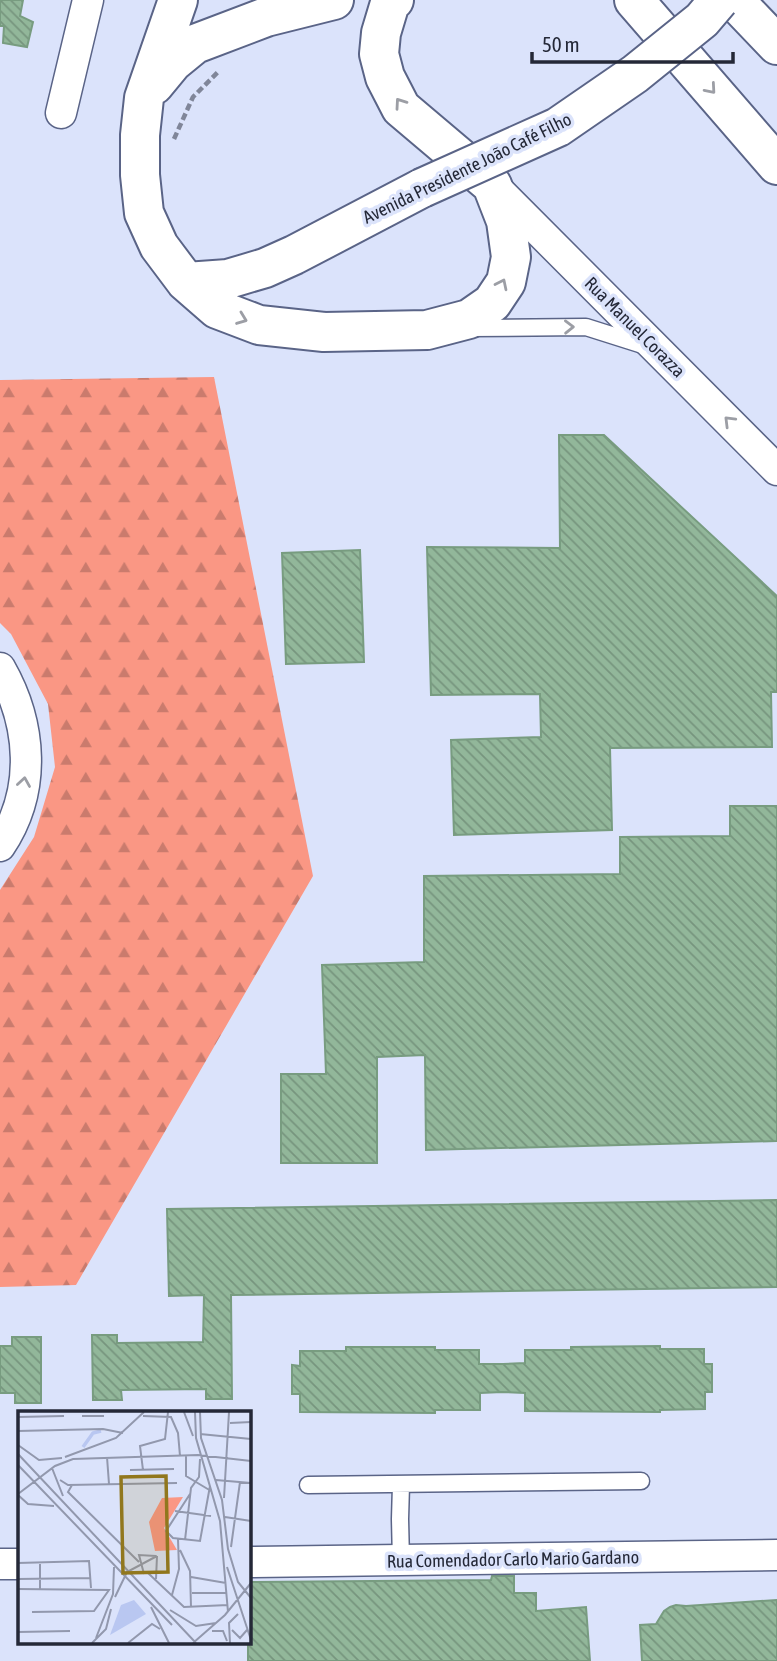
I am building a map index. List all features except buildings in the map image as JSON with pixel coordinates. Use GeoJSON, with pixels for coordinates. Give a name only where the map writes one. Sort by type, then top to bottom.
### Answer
{"type":"FeatureCollection","features":[{"type":"Feature","properties":{"kind":"main road"},"geometry":{"type":"LineString","coordinates":[[178,0],[144,98],[140,135],[144,213],[159,246],[186,282],[217,309],[259,325],[324,332],[428,330],[469,319],[492,303],[506,282],[511,257],[506,221],[492,185],[401,108],[385,77],[379,54],[381,33],[390,3],[394,0]]}},
{"type":"Feature","properties":{"kind":"main road"},"geometry":{"type":"LineString","coordinates":[[144,98],[173,62],[195,44],[266,17],[334,0]]}},
{"type":"Feature","properties":{"kind":"main road","name":"Avenida Presidente João Café Filho"},"geometry":{"type":"LineString","coordinates":[[186,282],[228,279],[294,256],[422,188],[558,127],[635,74],[702,20],[719,0]]}},
{"type":"Feature","properties":{"kind":"main road"},"geometry":{"type":"LineString","coordinates":[[734,0],[777,45]]}},
{"type":"Feature","properties":{"kind":"main road"},"geometry":{"type":"LineString","coordinates":[[630,3],[777,164]]}},
{"type":"Feature","properties":{"kind":"street"},"geometry":{"type":"LineString","coordinates":[[61,113],[88,0]]}},
{"type":"Feature","properties":{"kind":"street","name":"Rua Manuel Corazza"},"geometry":{"type":"LineString","coordinates":[[492,185],[777,470]]}},
{"type":"Feature","properties":{"kind":"street"},"geometry":{"type":"LineString","coordinates":[[0,668],[21,719],[27,760],[22,797],[0,846]]}},
{"type":"Feature","properties":{"kind":"street","name":"Rua Comendador Carlo Mario Gardano"},"geometry":{"type":"LineString","coordinates":[[250,1562],[777,1555]]}},
{"type":"Feature","properties":{"kind":"street"},"geometry":{"type":"LineString","coordinates":[[0,1564],[18,1564]]}},
{"type":"Feature","properties":{"kind":"lane"},"geometry":{"type":"LineString","coordinates":[[428,330],[586,327],[658,350]]}},
{"type":"Feature","properties":{"kind":"lane"},"geometry":{"type":"LineString","coordinates":[[308,1485],[641,1481]]}},
{"type":"Feature","properties":{"kind":"lane"},"geometry":{"type":"LineString","coordinates":[[401,1485],[401,1560]]}},
{"type":"Feature","properties":{"kind":"path"},"geometry":{"type":"LineString","coordinates":[[173,145],[193,97],[219,71],[239,58],[222,33]]}},
{"type":"Feature","properties":{"kind":"green space"},"geometry":{"type":"Polygon","coordinates":[[[214,377],[313,876],[76,1285],[0,1287],[0,890],[34,837],[55,767],[48,704],[11,634],[0,623],[0,380],[214,377]]]}}]}
